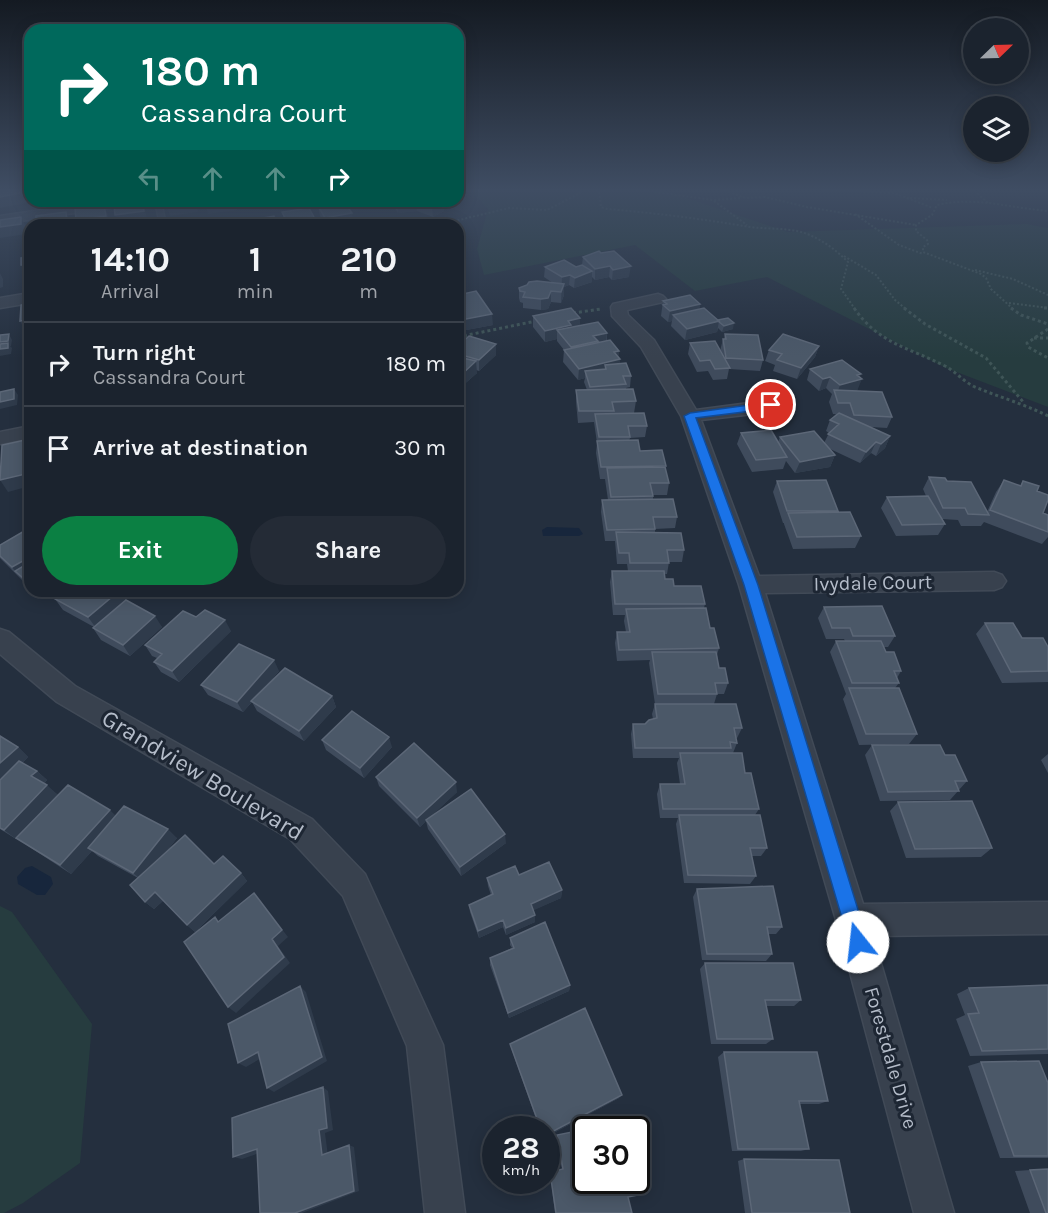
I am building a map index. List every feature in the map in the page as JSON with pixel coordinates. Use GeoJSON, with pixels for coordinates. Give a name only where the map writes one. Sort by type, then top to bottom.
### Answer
{"type":"FeatureCollection","features":[{"type":"Feature","properties":{"kind":"street"},"geometry":{"type":"LineString","coordinates":[[619,307],[658,298]]}},
{"type":"Feature","properties":{"kind":"street"},"geometry":{"type":"LineString","coordinates":[[0,303],[24,299]]}},
{"type":"Feature","properties":{"kind":"street","name":"Forestdale Drive"},"geometry":{"type":"LineString","coordinates":[[619,307],[620,316],[648,344],[690,416],[751,585],[852,920],[934,1213]]}},
{"type":"Feature","properties":{"kind":"street"},"geometry":{"type":"LineString","coordinates":[[690,416],[771,405]]}},
{"type":"Feature","properties":{"kind":"street"},"geometry":{"type":"LineString","coordinates":[[0,438],[24,433]]}},
{"type":"Feature","properties":{"kind":"street","name":"Ivydale Court"},"geometry":{"type":"LineString","coordinates":[[751,585],[994,581]]}},
{"type":"Feature","properties":{"kind":"street","name":"Grandview Boulevard"},"geometry":{"type":"LineString","coordinates":[[0,639],[66,694],[301,829],[354,885],[425,1045],[445,1213]]}},
{"type":"Feature","properties":{"kind":"street"},"geometry":{"type":"LineString","coordinates":[[852,920],[1048,918]]}},
{"type":"Feature","properties":{"kind":"path"},"geometry":{"type":"LineString","coordinates":[[826,245],[876,275],[895,300],[925,324],[986,358],[1024,404]]}},
{"type":"Feature","properties":{"kind":"path"},"geometry":{"type":"LineString","coordinates":[[898,245],[972,270],[986,278],[991,289],[1021,315],[1048,326],[1027,343],[1028,347],[1048,358]]}},
{"type":"Feature","properties":{"kind":"path"},"geometry":{"type":"LineString","coordinates":[[927,245],[922,252],[928,255]]}},
{"type":"Feature","properties":{"kind":"path"},"geometry":{"type":"LineString","coordinates":[[839,253],[848,262],[841,289],[866,325],[890,342],[947,367],[973,386],[1024,404],[1048,416]]}},
{"type":"Feature","properties":{"kind":"path"},"geometry":{"type":"LineString","coordinates":[[972,270],[998,273],[1021,281],[1048,295]]}},
{"type":"Feature","properties":{"kind":"path"},"geometry":{"type":"LineString","coordinates":[[1008,303],[1048,308]]}},
{"type":"Feature","properties":{"kind":"path"},"geometry":{"type":"LineString","coordinates":[[563,316],[619,307]]}},
{"type":"Feature","properties":{"kind":"path"},"geometry":{"type":"LineString","coordinates":[[464,336],[539,320]]}},
{"type":"Feature","properties":{"kind":"path"},"geometry":{"type":"LineString","coordinates":[[1034,338],[1048,338]]}},
{"type":"Feature","properties":{"kind":"green space"},"geometry":{"type":"Polygon","coordinates":[[[478,245],[1048,245],[1048,407],[946,368],[767,277],[695,291],[635,245],[484,275],[477,249],[478,245]]]}},
{"type":"Feature","properties":{"kind":"green space"},"geometry":{"type":"Polygon","coordinates":[[[0,906],[12,912],[92,1024],[80,1163],[23,1203],[4,1213],[0,1213],[0,906]]]}},
{"type":"Feature","properties":{"kind":"water"},"geometry":{"type":"Polygon","coordinates":[[[547,527],[579,528],[583,534],[543,536],[542,530],[547,527]]]}},
{"type":"Feature","properties":{"kind":"water"},"geometry":{"type":"Polygon","coordinates":[[[32,866],[51,877],[53,884],[45,895],[37,895],[18,884],[17,877],[25,868],[32,866]]]}},
{"type":"Feature","properties":{"kind":"building"},"geometry":{"type":"Polygon","coordinates":[[[599,251],[601,253],[614,251],[631,266],[613,270],[610,266],[595,269],[583,257],[599,251]]]}},
{"type":"Feature","properties":{"kind":"building"},"geometry":{"type":"Polygon","coordinates":[[[564,260],[576,267],[582,265],[592,271],[575,278],[570,275],[562,277],[545,267],[564,260]]]}},
{"type":"Feature","properties":{"kind":"building"},"geometry":{"type":"Polygon","coordinates":[[[529,282],[564,284],[561,292],[551,291],[548,298],[523,297],[525,292],[520,291],[519,288],[529,282]]]}},
{"type":"Feature","properties":{"kind":"building"},"geometry":{"type":"Polygon","coordinates":[[[476,291],[492,314],[464,319],[464,294],[476,291]]]}},
{"type":"Feature","properties":{"kind":"building"},"geometry":{"type":"Polygon","coordinates":[[[690,295],[700,304],[670,311],[663,305],[667,304],[663,301],[690,295]]]}},
{"type":"Feature","properties":{"kind":"building"},"geometry":{"type":"Polygon","coordinates":[[[24,304],[24,320],[20,321],[21,305],[24,304]]]}},
{"type":"Feature","properties":{"kind":"building"},"geometry":{"type":"Polygon","coordinates":[[[571,308],[580,318],[568,321],[571,325],[545,331],[533,316],[571,308]]]}},
{"type":"Feature","properties":{"kind":"building"},"geometry":{"type":"Polygon","coordinates":[[[704,308],[719,321],[687,329],[673,315],[704,308]]]}},
{"type":"Feature","properties":{"kind":"building"},"geometry":{"type":"Polygon","coordinates":[[[728,318],[734,323],[724,326],[718,321],[718,320],[728,318]]]}},
{"type":"Feature","properties":{"kind":"building"},"geometry":{"type":"Polygon","coordinates":[[[598,322],[607,333],[593,336],[598,341],[571,347],[557,330],[598,322]]]}},
{"type":"Feature","properties":{"kind":"building"},"geometry":{"type":"Polygon","coordinates":[[[9,334],[8,341],[0,342],[0,335],[9,334]]]}},
{"type":"Feature","properties":{"kind":"building"},"geometry":{"type":"Polygon","coordinates":[[[725,334],[758,335],[763,360],[726,358],[723,339],[726,339],[725,334]]]}},
{"type":"Feature","properties":{"kind":"building"},"geometry":{"type":"Polygon","coordinates":[[[783,334],[819,346],[801,368],[777,360],[782,354],[769,350],[783,334]]]}},
{"type":"Feature","properties":{"kind":"building"},"geometry":{"type":"Polygon","coordinates":[[[469,336],[496,344],[479,360],[464,356],[464,341],[469,336]]]}},
{"type":"Feature","properties":{"kind":"building"},"geometry":{"type":"Polygon","coordinates":[[[610,340],[619,351],[614,352],[620,359],[579,369],[564,350],[610,340]]]}},
{"type":"Feature","properties":{"kind":"building"},"geometry":{"type":"Polygon","coordinates":[[[715,341],[730,368],[715,369],[710,360],[700,361],[690,343],[715,341]]]}},
{"type":"Feature","properties":{"kind":"building"},"geometry":{"type":"Polygon","coordinates":[[[8,343],[8,348],[0,349],[0,344],[8,343]]]}},
{"type":"Feature","properties":{"kind":"building"},"geometry":{"type":"Polygon","coordinates":[[[464,358],[476,361],[464,372],[464,358]]]}},
{"type":"Feature","properties":{"kind":"building"},"geometry":{"type":"Polygon","coordinates":[[[842,360],[861,374],[857,375],[862,379],[840,385],[830,377],[823,379],[810,369],[842,360]]]}},
{"type":"Feature","properties":{"kind":"building"},"geometry":{"type":"Polygon","coordinates":[[[626,363],[631,376],[623,376],[626,384],[590,387],[585,371],[606,369],[605,365],[626,363]]]}},
{"type":"Feature","properties":{"kind":"building"},"geometry":{"type":"Polygon","coordinates":[[[14,389],[14,399],[0,402],[0,392],[14,389]]]}},
{"type":"Feature","properties":{"kind":"building"},"geometry":{"type":"Polygon","coordinates":[[[633,389],[636,401],[612,402],[614,411],[579,411],[576,390],[633,389]]]}},
{"type":"Feature","properties":{"kind":"building"},"geometry":{"type":"Polygon","coordinates":[[[834,390],[882,392],[892,417],[854,415],[850,403],[838,403],[834,390]]]}},
{"type":"Feature","properties":{"kind":"building"},"geometry":{"type":"Polygon","coordinates":[[[644,413],[647,426],[628,426],[630,437],[599,437],[595,414],[644,413]]]}},
{"type":"Feature","properties":{"kind":"building"},"geometry":{"type":"Polygon","coordinates":[[[839,413],[890,436],[881,444],[876,442],[866,452],[828,434],[839,424],[830,420],[839,413]]]}},
{"type":"Feature","properties":{"kind":"building"},"geometry":{"type":"Polygon","coordinates":[[[771,430],[787,457],[756,460],[741,433],[771,430]]]}},
{"type":"Feature","properties":{"kind":"building"},"geometry":{"type":"Polygon","coordinates":[[[814,431],[835,455],[800,462],[780,437],[814,431]]]}},
{"type":"Feature","properties":{"kind":"building"},"geometry":{"type":"Polygon","coordinates":[[[24,440],[24,474],[0,480],[2,445],[24,440]]]}},
{"type":"Feature","properties":{"kind":"building"},"geometry":{"type":"Polygon","coordinates":[[[638,440],[640,451],[662,450],[666,466],[601,467],[597,441],[638,440]]]}},
{"type":"Feature","properties":{"kind":"building"},"geometry":{"type":"Polygon","coordinates":[[[665,467],[669,483],[650,483],[653,496],[611,497],[607,468],[665,467]]]}},
{"type":"Feature","properties":{"kind":"building"},"geometry":{"type":"Polygon","coordinates":[[[929,477],[945,478],[947,481],[971,482],[989,515],[968,514],[965,508],[943,508],[929,477]]]}},
{"type":"Feature","properties":{"kind":"building"},"geometry":{"type":"Polygon","coordinates":[[[826,480],[838,511],[787,511],[777,481],[826,480]]]}},
{"type":"Feature","properties":{"kind":"building"},"geometry":{"type":"Polygon","coordinates":[[[1004,480],[1021,486],[1023,481],[1039,486],[1037,491],[1048,495],[1043,513],[1048,515],[1048,532],[990,510],[1004,480]]]}},
{"type":"Feature","properties":{"kind":"building"},"geometry":{"type":"Polygon","coordinates":[[[928,496],[945,524],[902,525],[887,497],[928,496]]]}},
{"type":"Feature","properties":{"kind":"building"},"geometry":{"type":"Polygon","coordinates":[[[673,499],[677,517],[653,517],[655,529],[607,530],[602,500],[673,499]]]}},
{"type":"Feature","properties":{"kind":"building"},"geometry":{"type":"Polygon","coordinates":[[[850,512],[861,536],[797,537],[788,513],[850,512]]]}},
{"type":"Feature","properties":{"kind":"building"},"geometry":{"type":"Polygon","coordinates":[[[24,531],[24,560],[12,567],[0,556],[0,545],[24,531]]]}},
{"type":"Feature","properties":{"kind":"building"},"geometry":{"type":"Polygon","coordinates":[[[616,532],[681,533],[684,550],[667,550],[669,563],[630,563],[629,553],[619,553],[616,532]]]}},
{"type":"Feature","properties":{"kind":"building"},"geometry":{"type":"Polygon","coordinates":[[[24,566],[24,579],[15,571],[24,566]]]}},
{"type":"Feature","properties":{"kind":"building"},"geometry":{"type":"Polygon","coordinates":[[[612,571],[664,571],[665,579],[673,579],[674,586],[701,586],[705,604],[615,604],[612,571]]]}},
{"type":"Feature","properties":{"kind":"building"},"geometry":{"type":"Polygon","coordinates":[[[58,597],[112,597],[88,617],[55,599],[58,597]]]}},
{"type":"Feature","properties":{"kind":"building"},"geometry":{"type":"Polygon","coordinates":[[[126,600],[155,616],[123,645],[93,628],[126,600]]]}},
{"type":"Feature","properties":{"kind":"building"},"geometry":{"type":"Polygon","coordinates":[[[882,606],[895,636],[853,636],[850,628],[832,628],[824,607],[882,606]]]}},
{"type":"Feature","properties":{"kind":"building"},"geometry":{"type":"Polygon","coordinates":[[[706,608],[710,628],[714,628],[719,648],[619,650],[617,632],[630,632],[626,609],[706,608]]]}},
{"type":"Feature","properties":{"kind":"building"},"geometry":{"type":"Polygon","coordinates":[[[205,610],[225,620],[172,671],[154,662],[162,654],[145,645],[183,611],[196,617],[205,610]]]}},
{"type":"Feature","properties":{"kind":"building"},"geometry":{"type":"Polygon","coordinates":[[[985,623],[1013,623],[1022,638],[1043,638],[1048,647],[1048,671],[1011,672],[985,623]]]}},
{"type":"Feature","properties":{"kind":"building"},"geometry":{"type":"Polygon","coordinates":[[[836,641],[881,641],[886,652],[894,652],[901,671],[894,671],[899,683],[852,683],[836,641]]]}},
{"type":"Feature","properties":{"kind":"building"},"geometry":{"type":"Polygon","coordinates":[[[239,644],[274,660],[237,702],[201,685],[239,644]]]}},
{"type":"Feature","properties":{"kind":"building"},"geometry":{"type":"Polygon","coordinates":[[[652,652],[716,652],[719,668],[725,668],[728,683],[715,683],[717,694],[658,694],[652,652]]]}},
{"type":"Feature","properties":{"kind":"building"},"geometry":{"type":"Polygon","coordinates":[[[285,668],[332,696],[299,731],[251,701],[285,668]]]}},
{"type":"Feature","properties":{"kind":"building"},"geometry":{"type":"Polygon","coordinates":[[[849,688],[899,688],[917,734],[866,734],[849,688]]]}},
{"type":"Feature","properties":{"kind":"building"},"geometry":{"type":"Polygon","coordinates":[[[655,704],[736,704],[742,728],[734,728],[737,743],[730,742],[731,748],[635,748],[633,724],[645,724],[657,718],[655,704]]]}},
{"type":"Feature","properties":{"kind":"building"},"geometry":{"type":"Polygon","coordinates":[[[352,711],[389,737],[360,768],[322,740],[352,711]]]}},
{"type":"Feature","properties":{"kind":"building"},"geometry":{"type":"Polygon","coordinates":[[[0,736],[18,747],[0,763],[0,736]]]}},
{"type":"Feature","properties":{"kind":"building"},"geometry":{"type":"Polygon","coordinates":[[[414,743],[456,782],[417,818],[376,777],[414,743]]]}},
{"type":"Feature","properties":{"kind":"building"},"geometry":{"type":"Polygon","coordinates":[[[872,745],[940,745],[945,755],[955,755],[967,781],[955,781],[959,791],[888,792],[872,745]]]}},
{"type":"Feature","properties":{"kind":"building"},"geometry":{"type":"Polygon","coordinates":[[[680,753],[742,753],[745,773],[751,773],[759,809],[663,809],[660,784],[685,784],[680,753]]]}},
{"type":"Feature","properties":{"kind":"building"},"geometry":{"type":"Polygon","coordinates":[[[19,761],[37,771],[31,776],[47,785],[4,830],[0,828],[0,780],[19,761]]]}},
{"type":"Feature","properties":{"kind":"building"},"geometry":{"type":"Polygon","coordinates":[[[68,785],[110,810],[60,865],[16,838],[68,785]]]}},
{"type":"Feature","properties":{"kind":"building"},"geometry":{"type":"Polygon","coordinates":[[[471,789],[505,834],[460,867],[426,820],[471,789]]]}},
{"type":"Feature","properties":{"kind":"building"},"geometry":{"type":"Polygon","coordinates":[[[972,801],[992,848],[915,849],[898,802],[972,801]]]}},
{"type":"Feature","properties":{"kind":"building"},"geometry":{"type":"Polygon","coordinates":[[[124,806],[168,829],[133,873],[88,848],[124,806]]]}},
{"type":"Feature","properties":{"kind":"building"},"geometry":{"type":"Polygon","coordinates":[[[679,815],[760,815],[767,848],[750,848],[756,876],[688,875],[679,815]]]}},
{"type":"Feature","properties":{"kind":"building"},"geometry":{"type":"Polygon","coordinates":[[[185,835],[214,864],[223,856],[241,873],[187,925],[155,892],[145,902],[130,885],[185,835]]]}},
{"type":"Feature","properties":{"kind":"building"},"geometry":{"type":"Polygon","coordinates":[[[549,862],[562,890],[531,904],[535,915],[506,928],[503,920],[478,931],[469,905],[493,894],[487,878],[515,866],[519,875],[549,862]]]}},
{"type":"Feature","properties":{"kind":"building"},"geometry":{"type":"Polygon","coordinates":[[[773,886],[782,927],[767,927],[772,954],[707,954],[697,889],[773,886]]]}},
{"type":"Feature","properties":{"kind":"building"},"geometry":{"type":"Polygon","coordinates":[[[254,893],[282,930],[272,939],[284,957],[228,1007],[184,942],[215,917],[218,922],[254,893]]]}},
{"type":"Feature","properties":{"kind":"building"},"geometry":{"type":"Polygon","coordinates":[[[545,922],[570,985],[508,1013],[490,958],[514,948],[510,938],[545,922]]]}},
{"type":"Feature","properties":{"kind":"building"},"geometry":{"type":"Polygon","coordinates":[[[705,963],[793,963],[801,1000],[765,1000],[773,1039],[717,1039],[705,963]]]}},
{"type":"Feature","properties":{"kind":"building"},"geometry":{"type":"Polygon","coordinates":[[[1048,985],[1048,1049],[982,1051],[968,1014],[979,1013],[969,988],[1048,985]]]}},
{"type":"Feature","properties":{"kind":"building"},"geometry":{"type":"Polygon","coordinates":[[[300,986],[322,1057],[267,1088],[258,1052],[238,1063],[228,1024],[300,986]]]}},
{"type":"Feature","properties":{"kind":"building"},"geometry":{"type":"Polygon","coordinates":[[[585,1008],[622,1095],[582,1116],[572,1116],[572,1121],[560,1128],[560,1116],[536,1116],[510,1044],[585,1008]]]}},
{"type":"Feature","properties":{"kind":"building"},"geometry":{"type":"Polygon","coordinates":[[[724,1052],[817,1052],[828,1101],[799,1101],[809,1149],[738,1149],[724,1052]]]}},
{"type":"Feature","properties":{"kind":"building"},"geometry":{"type":"Polygon","coordinates":[[[1039,1061],[1048,1083],[1048,1156],[1014,1156],[981,1062],[1039,1061]]]}},
{"type":"Feature","properties":{"kind":"building"},"geometry":{"type":"Polygon","coordinates":[[[323,1087],[327,1128],[319,1130],[322,1155],[349,1145],[354,1191],[295,1213],[260,1213],[257,1149],[233,1157],[232,1118],[323,1087]]]}},
{"type":"Feature","properties":{"kind":"building"},"geometry":{"type":"Polygon","coordinates":[[[572,1132],[572,1194],[643,1194],[628,1197],[632,1213],[556,1213],[553,1194],[560,1194],[560,1170],[563,1169],[560,1134],[572,1132]]]}},
{"type":"Feature","properties":{"kind":"building"},"geometry":{"type":"Polygon","coordinates":[[[744,1159],[839,1160],[850,1213],[752,1213],[744,1159]]]}},
{"type":"Feature","properties":{"kind":"building"},"geometry":{"type":"Polygon","coordinates":[[[1048,1169],[1048,1213],[1046,1213],[1030,1170],[1048,1169]]]}},
{"type":"Feature","properties":{"kind":"route"},"geometry":{"type":"LineString","coordinates":[[771,405],[690,416],[751,585],[858,942]]}}]}
